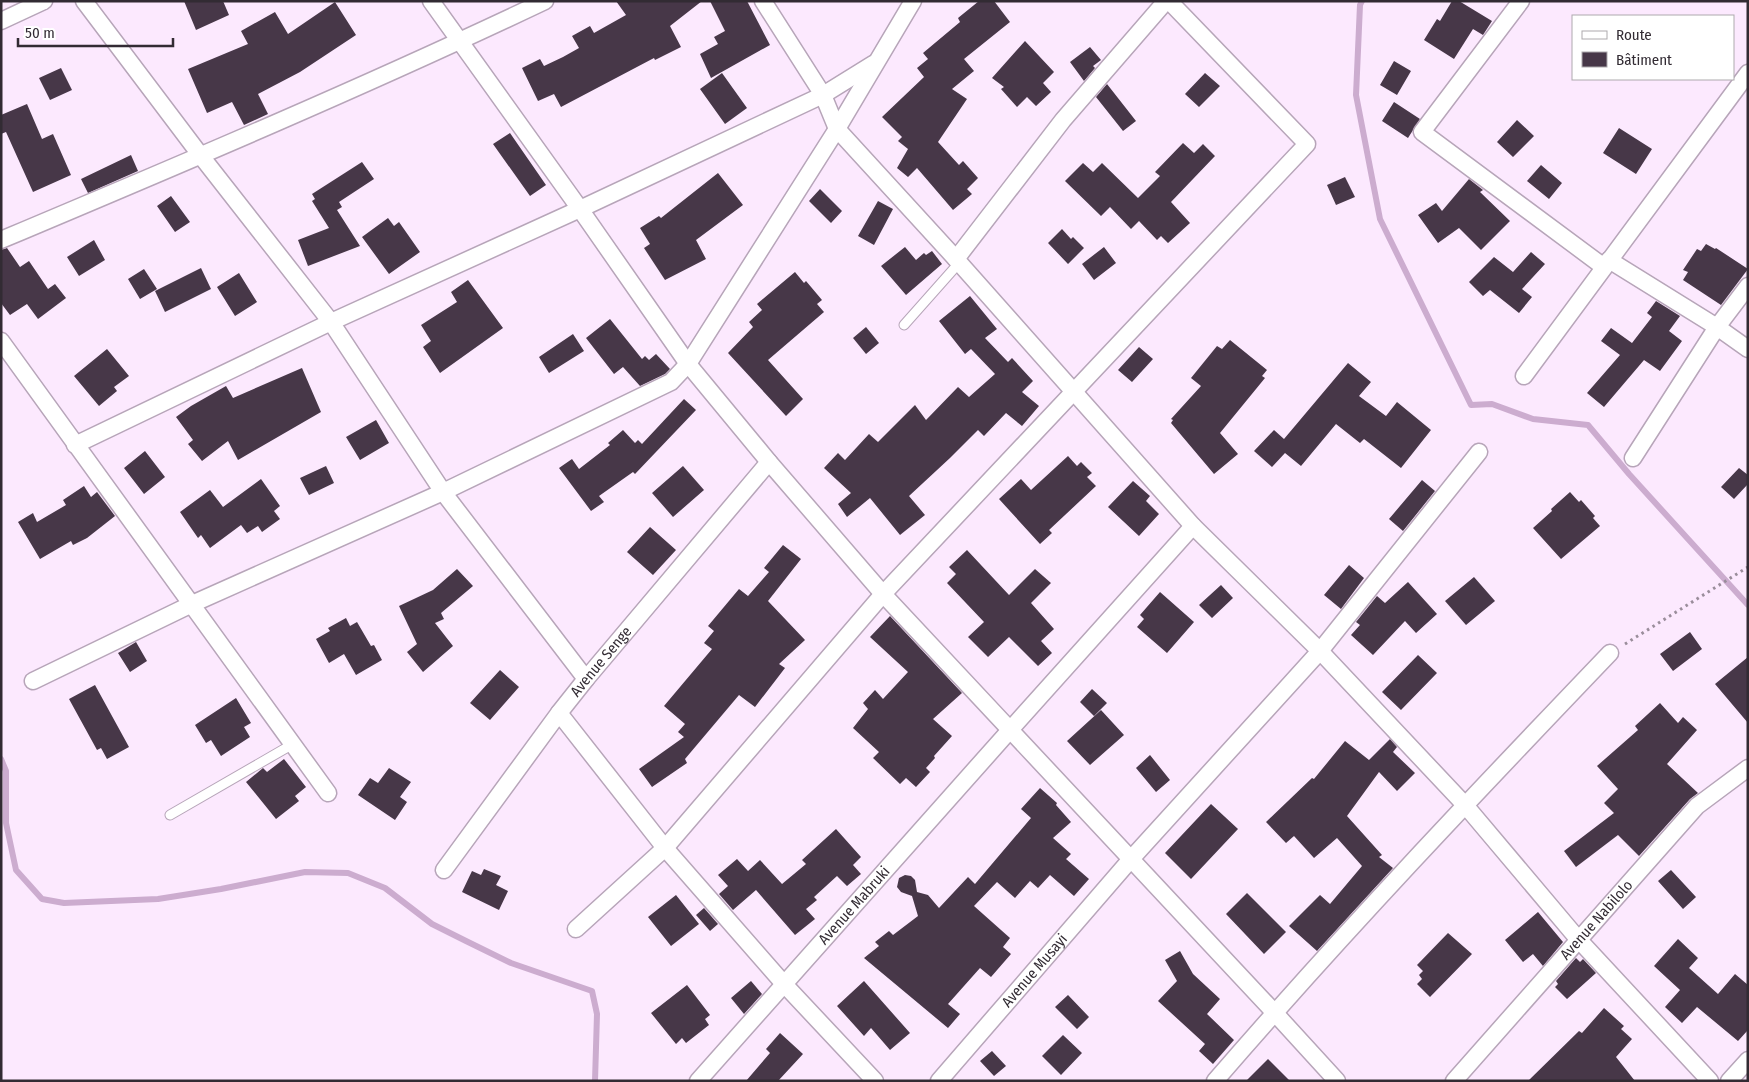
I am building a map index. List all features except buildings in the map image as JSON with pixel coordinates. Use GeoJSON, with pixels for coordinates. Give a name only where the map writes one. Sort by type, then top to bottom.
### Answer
{"type":"FeatureCollection","features":[{"type":"Feature","properties":{"kind":"street"},"geometry":{"type":"LineString","coordinates":[[1,21],[44,1]]}},
{"type":"Feature","properties":{"kind":"street"},"geometry":{"type":"LineString","coordinates":[[84,1],[330,322],[443,492],[586,679]]}},
{"type":"Feature","properties":{"kind":"street"},"geometry":{"type":"LineString","coordinates":[[431,1],[688,364],[770,462],[883,594],[1337,1081]]}},
{"type":"Feature","properties":{"kind":"street"},"geometry":{"type":"LineString","coordinates":[[1,240],[201,156],[460,42],[545,1]]}},
{"type":"Feature","properties":{"kind":"street"},"geometry":{"type":"LineString","coordinates":[[763,1],[823,95],[836,129],[958,261],[1193,526],[1320,651],[1465,805],[1578,939],[1710,1081]]}},
{"type":"Feature","properties":{"kind":"street"},"geometry":{"type":"LineString","coordinates":[[33,681],[192,604],[443,492],[671,382],[688,364],[836,129],[912,1]]}},
{"type":"Feature","properties":{"kind":"street"},"geometry":{"type":"LineString","coordinates":[[576,929],[665,848],[883,594],[1307,144],[1168,1],[1063,120],[958,261]]}},
{"type":"Feature","properties":{"kind":"street"},"geometry":{"type":"LineString","coordinates":[[1521,1],[1422,132],[1606,264],[1717,327],[1748,349]]}},
{"type":"Feature","properties":{"kind":"street"},"geometry":{"type":"LineString","coordinates":[[75,445],[330,322],[580,209],[823,95],[875,63]]}},
{"type":"Feature","properties":{"kind":"street"},"geometry":{"type":"LineString","coordinates":[[1524,376],[1748,74]]}},
{"type":"Feature","properties":{"kind":"street"},"geometry":{"type":"LineString","coordinates":[[1633,458],[1717,327],[1748,286]]}},
{"type":"Feature","properties":{"kind":"street"},"geometry":{"type":"LineString","coordinates":[[1,341],[328,793]]}},
{"type":"Feature","properties":{"kind":"street","name":"Avenue Musayi"},"geometry":{"type":"LineString","coordinates":[[938,1081],[1131,859],[1320,651],[1479,452]]}},
{"type":"Feature","properties":{"kind":"street","name":"Avenue Senge"},"geometry":{"type":"LineString","coordinates":[[444,870],[586,679],[770,462]]}},
{"type":"Feature","properties":{"kind":"street","name":"Avenue Mabruki"},"geometry":{"type":"LineString","coordinates":[[698,1081],[1193,526]]}},
{"type":"Feature","properties":{"kind":"street"},"geometry":{"type":"LineString","coordinates":[[1215,1081],[1274,1012],[1465,805],[1610,653]]}},
{"type":"Feature","properties":{"kind":"street"},"geometry":{"type":"LineString","coordinates":[[559,713],[665,848],[784,984],[875,1081]]}},
{"type":"Feature","properties":{"kind":"street","name":"Avenue Nabilolo"},"geometry":{"type":"LineString","coordinates":[[1454,1081],[1696,806],[1748,768]]}},
{"type":"Feature","properties":{"kind":"street"},"geometry":{"type":"LineString","coordinates":[[1729,1081],[1748,1060]]}},
{"type":"Feature","properties":{"kind":"lane"},"geometry":{"type":"LineString","coordinates":[[904,326],[958,261]]}},
{"type":"Feature","properties":{"kind":"lane"},"geometry":{"type":"LineString","coordinates":[[170,815],[293,744]]}},
{"type":"Feature","properties":{"kind":"path"},"geometry":{"type":"LineString","coordinates":[[1610,653],[1748,567]]}},
{"type":"Feature","properties":{"kind":"waterway"},"geometry":{"type":"LineString","coordinates":[[1362,1],[1360,5],[1356,95],[1380,219],[1471,405],[1492,404],[1533,419],[1588,425],[1629,474],[1748,605]]}},
{"type":"Feature","properties":{"kind":"waterway"},"geometry":{"type":"LineString","coordinates":[[1,759],[6,771],[6,823],[16,870],[42,899],[64,903],[158,899],[221,889],[305,872],[348,873],[385,888],[432,924],[511,963],[592,991],[597,1014],[595,1081]]}}]}
